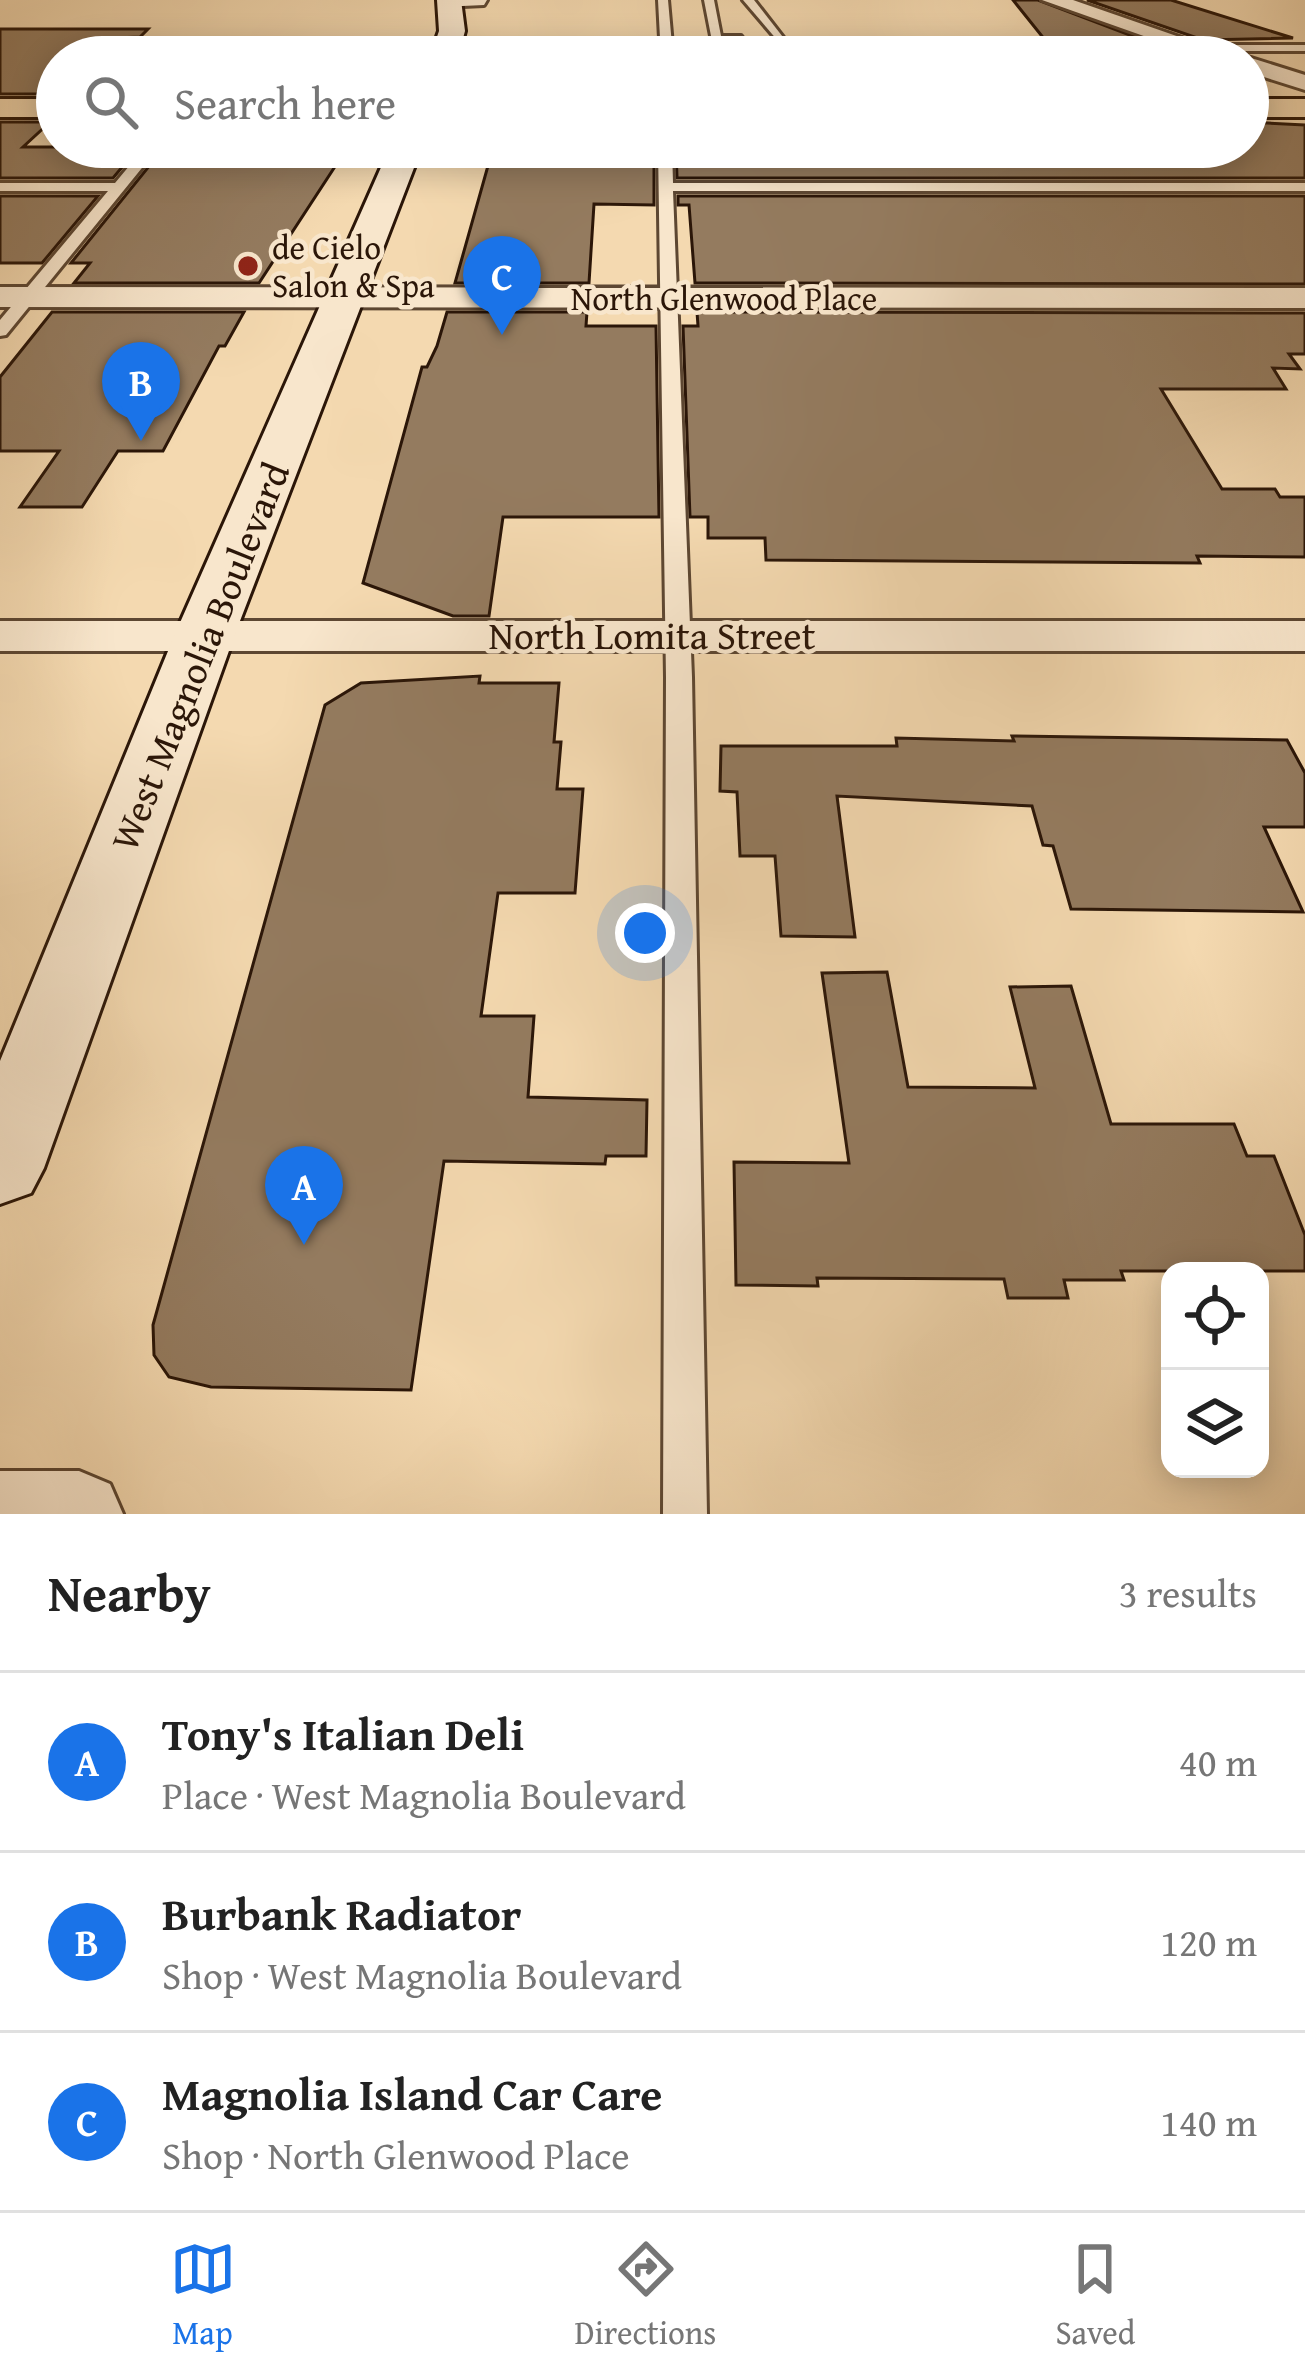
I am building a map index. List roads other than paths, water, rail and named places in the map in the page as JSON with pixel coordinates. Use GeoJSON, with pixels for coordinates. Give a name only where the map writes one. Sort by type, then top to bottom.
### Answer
{"type":"FeatureCollection","features":[{"type":"Feature","properties":{"kind":"main road"},"geometry":{"type":"LineString","coordinates":[[450,36],[458,1]]}},
{"type":"Feature","properties":{"kind":"main road"},"geometry":{"type":"LineString","coordinates":[[0,108],[36,108]]}},
{"type":"Feature","properties":{"kind":"main road"},"geometry":{"type":"LineString","coordinates":[[1269,109],[1305,109]]}},
{"type":"Feature","properties":{"kind":"main road","name":"West Magnolia Boulevard"},"geometry":{"type":"LineString","coordinates":[[0,1168],[206,634],[397,168]]}},
{"type":"Feature","properties":{"kind":"street"},"geometry":{"type":"LineString","coordinates":[[1052,0],[1162,36]]}},
{"type":"Feature","properties":{"kind":"street"},"geometry":{"type":"LineString","coordinates":[[1269,71],[1305,83]]}},
{"type":"Feature","properties":{"kind":"street","name":"North Glenwood Place"},"geometry":{"type":"LineString","coordinates":[[15,297],[1305,298]]}},
{"type":"Feature","properties":{"kind":"street","name":"North Lomita Street"},"geometry":{"type":"LineString","coordinates":[[0,636],[1305,636]]}},
{"type":"Feature","properties":{"kind":"street"},"geometry":{"type":"LineString","coordinates":[[0,1514],[79,1514]]}},
{"type":"Feature","properties":{"kind":"lane"},"geometry":{"type":"LineString","coordinates":[[663,0],[666,36]]}},
{"type":"Feature","properties":{"kind":"lane"},"geometry":{"type":"LineString","coordinates":[[709,0],[715,36]]}},
{"type":"Feature","properties":{"kind":"lane"},"geometry":{"type":"LineString","coordinates":[[748,0],[779,36]]}},
{"type":"Feature","properties":{"kind":"lane"},"geometry":{"type":"LineString","coordinates":[[840,32],[846,36]]}},
{"type":"Feature","properties":{"kind":"lane"},"geometry":{"type":"LineString","coordinates":[[1269,48],[1305,48]]}},
{"type":"Feature","properties":{"kind":"lane"},"geometry":{"type":"LineString","coordinates":[[1269,66],[1305,67]]}},
{"type":"Feature","properties":{"kind":"lane"},"geometry":{"type":"LineString","coordinates":[[0,331],[15,297],[135,168]]}},
{"type":"Feature","properties":{"kind":"lane"},"geometry":{"type":"LineString","coordinates":[[665,168],[678,635],[685,1514]]}},
{"type":"Feature","properties":{"kind":"lane"},"geometry":{"type":"LineString","coordinates":[[0,187],[119,187]]}},
{"type":"Feature","properties":{"kind":"lane"},"geometry":{"type":"LineString","coordinates":[[665,188],[1305,188]]}},
{"type":"Feature","properties":{"kind":"place","name":"de Cielo Salon & Spa"},"geometry":{"type":"Point","coordinates":[248,266]}},
{"type":"Feature","properties":{"kind":"place","name":"Magnolia Island Car Care"},"geometry":{"type":"Point","coordinates":[502,335]}},
{"type":"Feature","properties":{"kind":"place","name":"Burbank Radiator"},"geometry":{"type":"Point","coordinates":[141,441]}},
{"type":"Feature","properties":{"kind":"place","name":"Tony's Italian Deli"},"geometry":{"type":"Point","coordinates":[304,1245]}}]}
